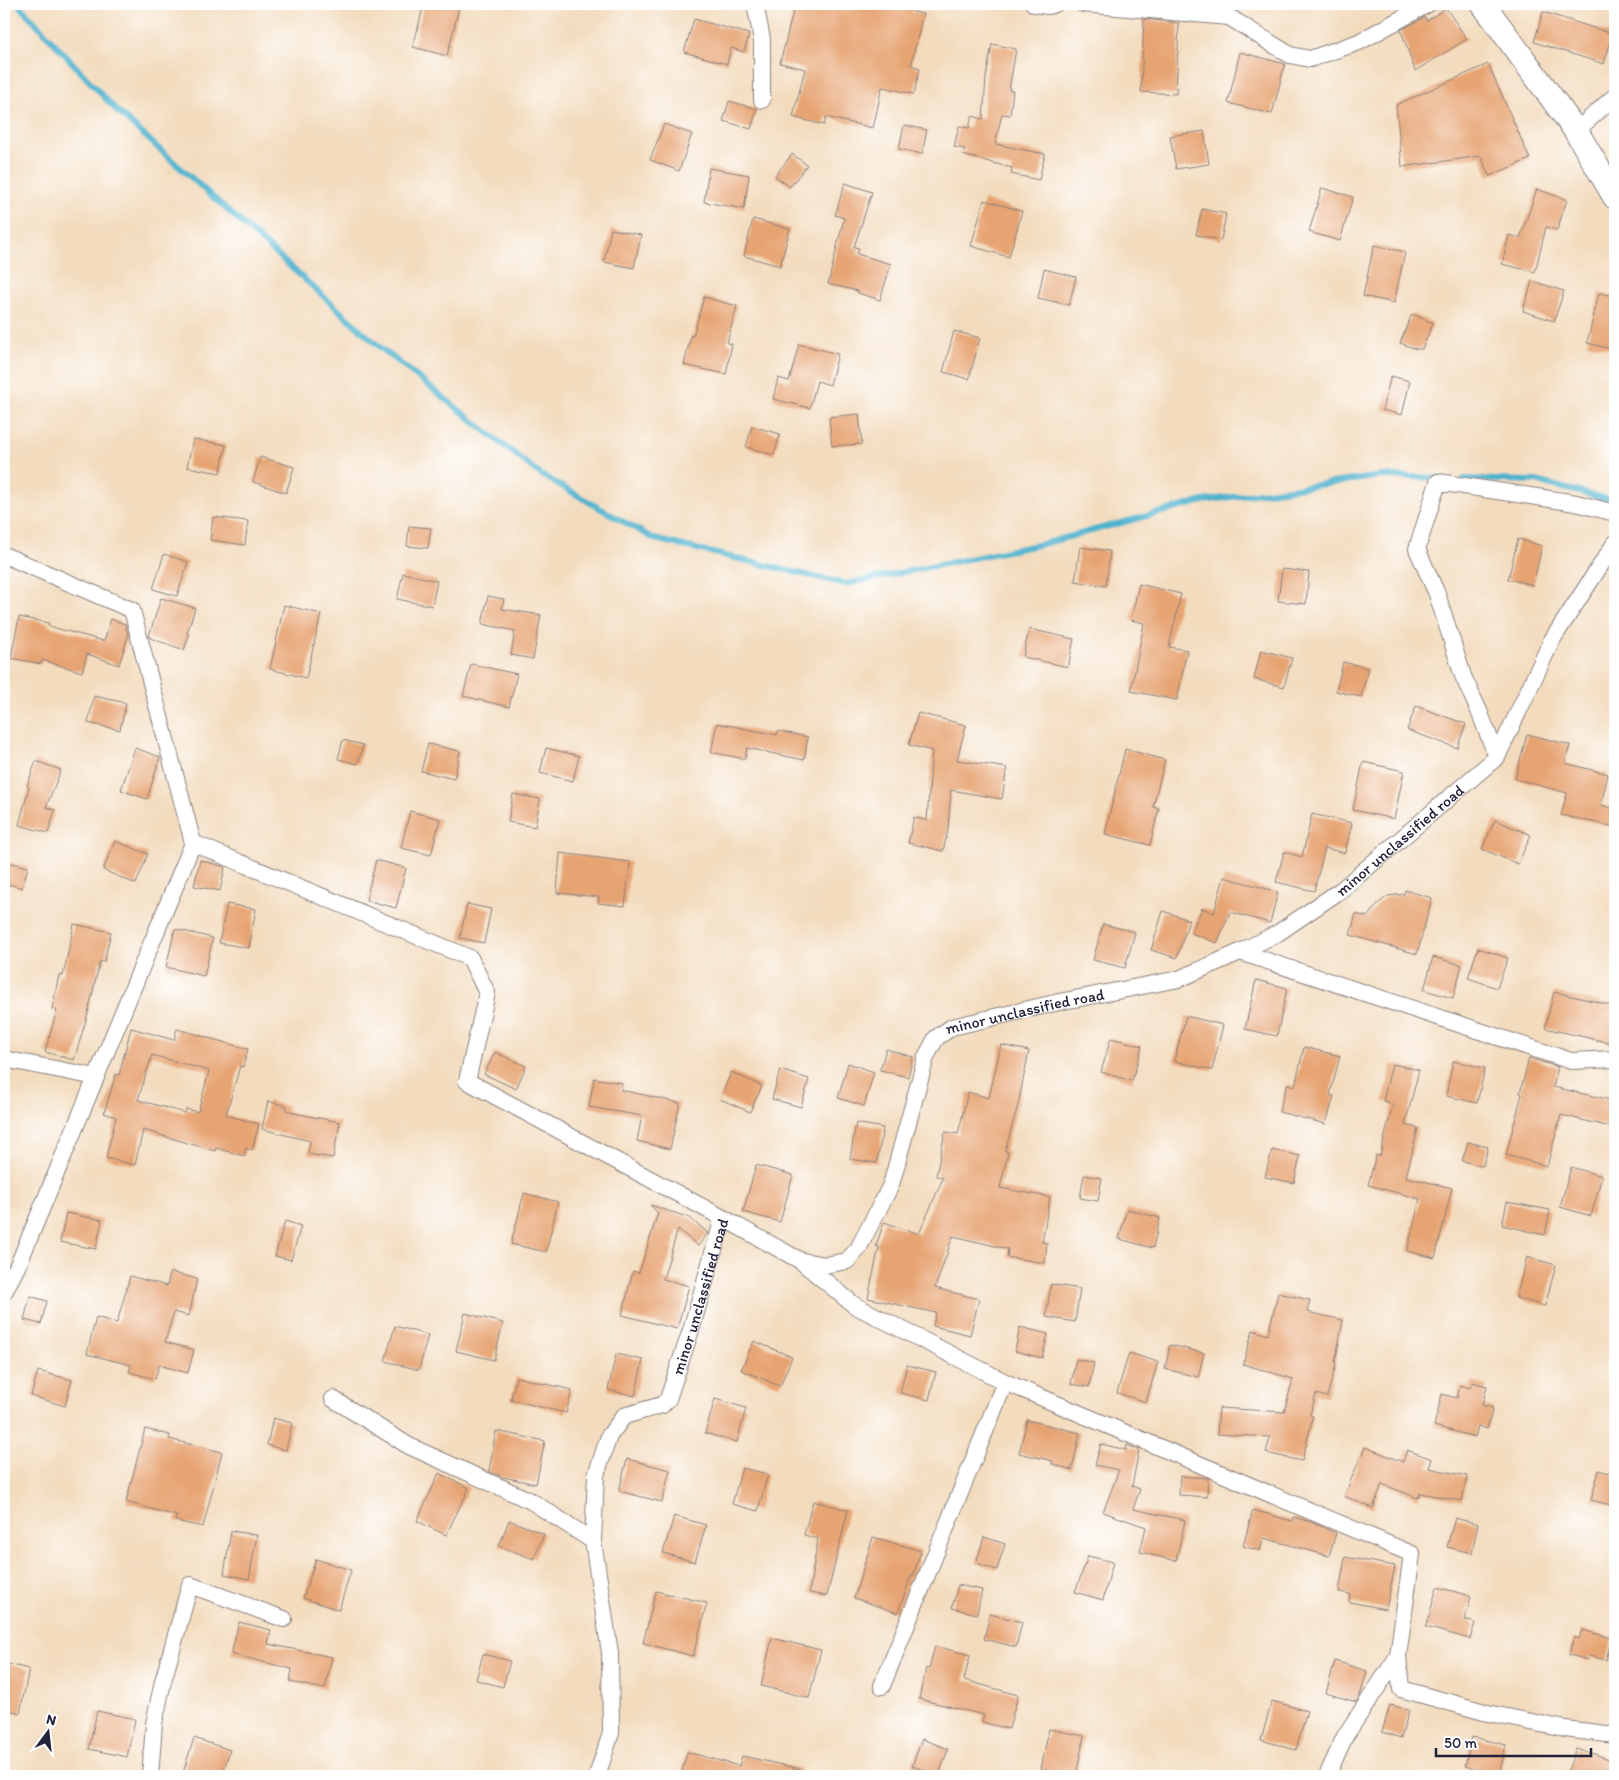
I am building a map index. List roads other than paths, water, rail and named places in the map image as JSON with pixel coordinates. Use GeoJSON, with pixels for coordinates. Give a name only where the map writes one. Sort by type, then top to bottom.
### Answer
{"type":"FeatureCollection","features":[{"type":"Feature","properties":{"kind":"main road"},"geometry":{"type":"LineString","coordinates":[[1483,4],[1576,131],[1615,198]]}},
{"type":"Feature","properties":{"kind":"street"},"geometry":{"type":"LineString","coordinates":[[754,4],[762,39],[762,100]]}},
{"type":"Feature","properties":{"kind":"street"},"geometry":{"type":"LineString","coordinates":[[1034,4],[1048,6],[1055,4]]}},
{"type":"Feature","properties":{"kind":"street"},"geometry":{"type":"LineString","coordinates":[[1083,4],[1230,17],[1290,56],[1310,59],[1359,42],[1428,4]]}},
{"type":"Feature","properties":{"kind":"street"},"geometry":{"type":"LineString","coordinates":[[1576,131],[1615,96]]}},
{"type":"Feature","properties":{"kind":"street"},"geometry":{"type":"LineString","coordinates":[[1497,757],[1480,711],[1463,676],[1437,594],[1417,549],[1438,482],[1576,503],[1615,513]]}},
{"type":"Feature","properties":{"kind":"street"},"geometry":{"type":"LineString","coordinates":[[1497,757],[1552,640],[1615,543]]}},
{"type":"Feature","properties":{"kind":"street"},"geometry":{"type":"LineString","coordinates":[[4,556],[132,610],[193,843],[19,1263],[4,1292]]}},
{"type":"Feature","properties":{"kind":"street","name":"minor unclassified road"},"geometry":{"type":"LineString","coordinates":[[597,1776],[611,1733],[610,1653],[593,1541],[596,1475],[609,1436],[624,1416],[662,1405],[668,1399],[691,1330],[723,1218],[801,1261],[825,1265],[847,1261],[858,1249],[891,1185],[926,1056],[936,1038],[952,1027],[1059,1002],[1179,979],[1278,933],[1341,890],[1497,757]]}},
{"type":"Feature","properties":{"kind":"street"},"geometry":{"type":"LineString","coordinates":[[193,843],[470,958],[487,993],[467,1081],[723,1218]]}},
{"type":"Feature","properties":{"kind":"street"},"geometry":{"type":"LineString","coordinates":[[1240,952],[1571,1061],[1615,1059]]}},
{"type":"Feature","properties":{"kind":"street"},"geometry":{"type":"LineString","coordinates":[[4,1059],[96,1076]]}},
{"type":"Feature","properties":{"kind":"street"},"geometry":{"type":"LineString","coordinates":[[801,1261],[854,1305],[1005,1382],[1412,1554],[1398,1656],[1401,1689],[1488,1713],[1555,1727],[1615,1735]]}},
{"type":"Feature","properties":{"kind":"street"},"geometry":{"type":"LineString","coordinates":[[882,1686],[1005,1382]]}},
{"type":"Feature","properties":{"kind":"street"},"geometry":{"type":"LineString","coordinates":[[333,1399],[409,1446],[531,1501],[593,1541]]}},
{"type":"Feature","properties":{"kind":"street"},"geometry":{"type":"LineString","coordinates":[[150,1776],[154,1724],[161,1689],[190,1585],[284,1619]]}},
{"type":"Feature","properties":{"kind":"street"},"geometry":{"type":"LineString","coordinates":[[1327,1776],[1345,1736],[1398,1656]]}},
{"type":"Feature","properties":{"kind":"waterway"},"geometry":{"type":"LineString","coordinates":[[18,4],[117,111],[381,348],[540,474],[654,539],[846,584],[1042,544],[1203,501],[1382,476],[1439,478]]}},
{"type":"Feature","properties":{"kind":"waterway"},"geometry":{"type":"LineString","coordinates":[[1464,479],[1536,481],[1615,501]]}}]}
